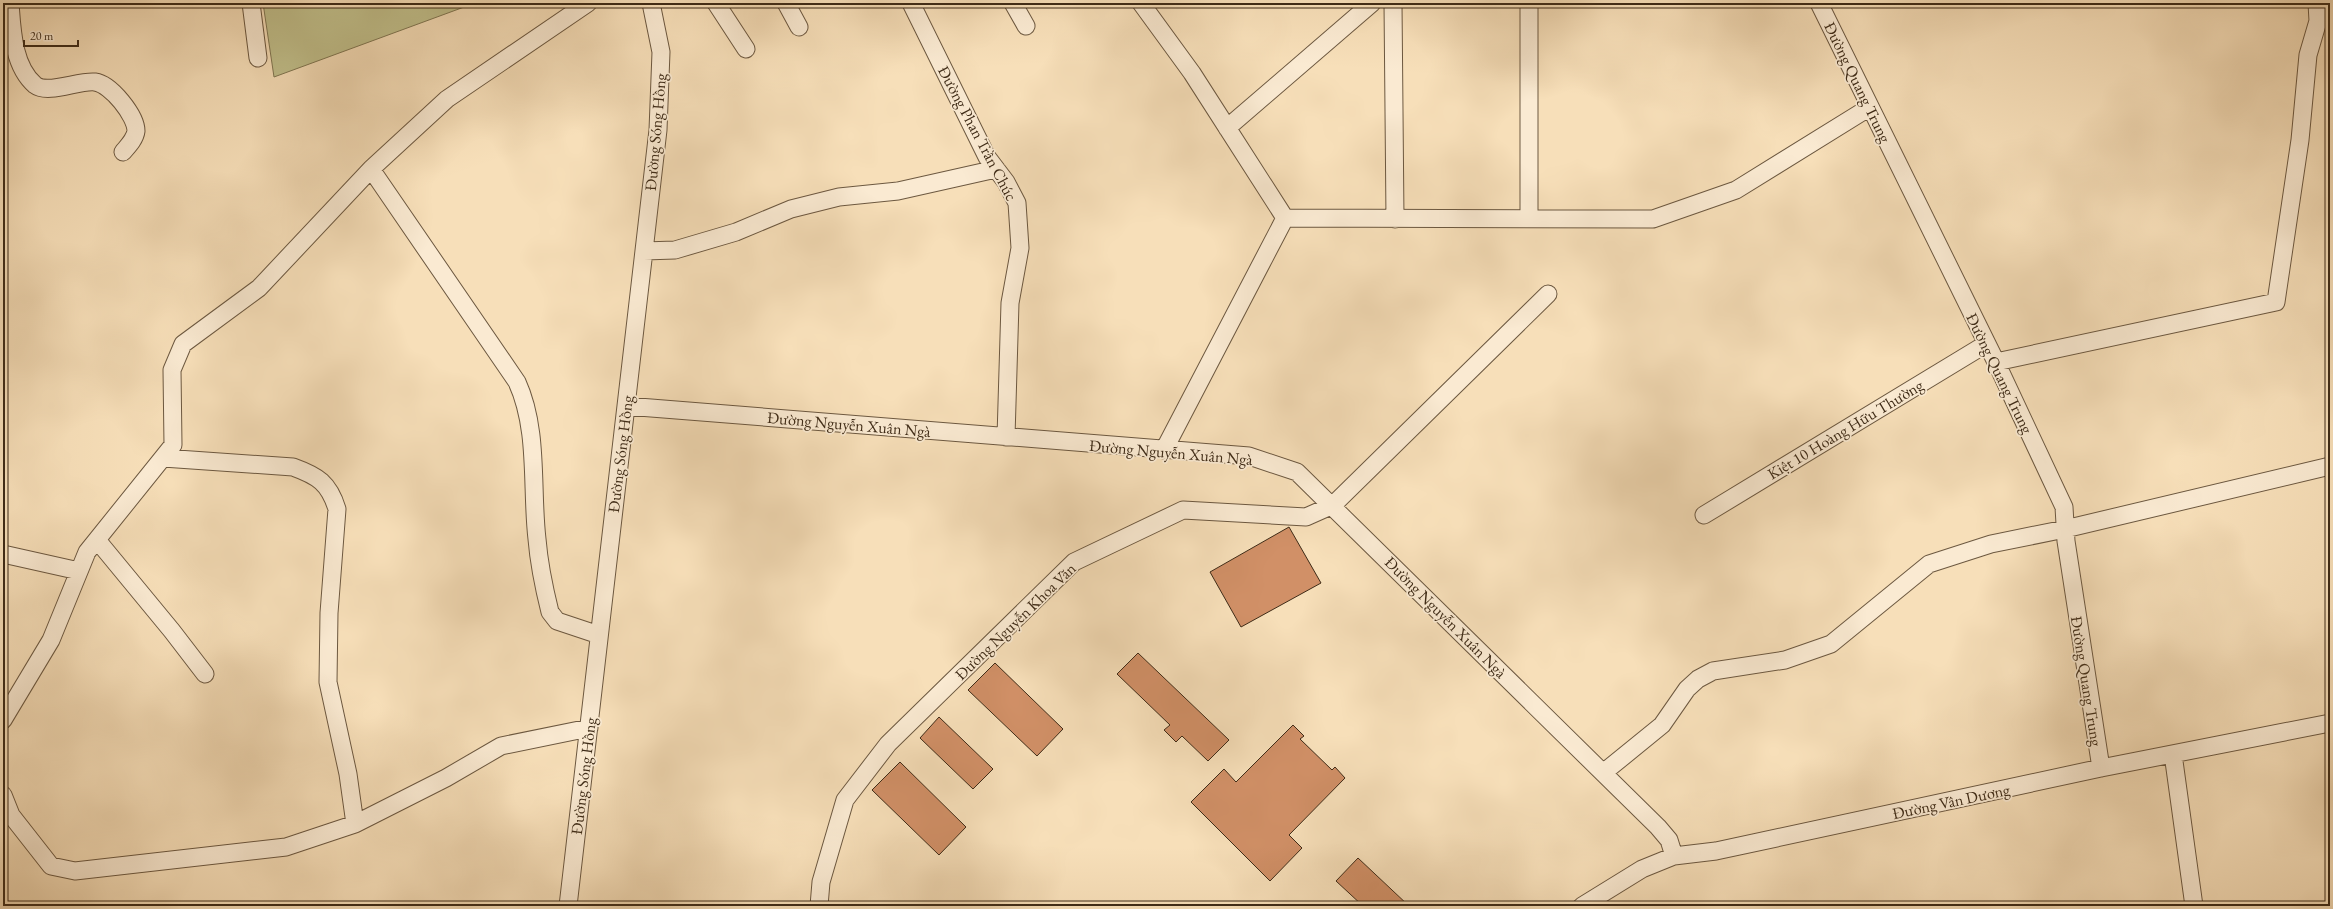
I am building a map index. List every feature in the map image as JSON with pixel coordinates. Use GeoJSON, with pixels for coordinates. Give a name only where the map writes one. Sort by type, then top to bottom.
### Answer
{"type":"FeatureCollection","features":[{"type":"Feature","properties":{"kind":"street"},"geometry":{"type":"LineString","coordinates":[[10,3],[13,32],[23,71],[37,86],[43,88],[49,89],[96,82],[106,87],[127,108],[135,121],[136,133],[132,141],[123,152]]}},
{"type":"Feature","properties":{"kind":"street"},"geometry":{"type":"LineString","coordinates":[[251,3],[258,58]]}},
{"type":"Feature","properties":{"kind":"street"},"geometry":{"type":"LineString","coordinates":[[3,720],[51,640],[87,552],[173,445],[172,370],[184,344],[259,288],[371,169],[447,99],[588,3]]}},
{"type":"Feature","properties":{"kind":"street","name":"Đường Sóng Hồng"},"geometry":{"type":"LineString","coordinates":[[568,906],[658,130],[661,52],[651,3]]}},
{"type":"Feature","properties":{"kind":"street"},"geometry":{"type":"LineString","coordinates":[[716,3],[746,49]]}},
{"type":"Feature","properties":{"kind":"street"},"geometry":{"type":"LineString","coordinates":[[786,3],[799,27]]}},
{"type":"Feature","properties":{"kind":"street","name":"Đường Phan Trần Chúc"},"geometry":{"type":"LineString","coordinates":[[911,3],[987,157],[1017,203],[1020,248],[1010,303],[1006,437]]}},
{"type":"Feature","properties":{"kind":"street"},"geometry":{"type":"LineString","coordinates":[[1012,3],[1026,26]]}},
{"type":"Feature","properties":{"kind":"street"},"geometry":{"type":"LineString","coordinates":[[1141,3],[1192,73],[1285,218]]}},
{"type":"Feature","properties":{"kind":"street"},"geometry":{"type":"LineString","coordinates":[[1227,128],[1372,3]]}},
{"type":"Feature","properties":{"kind":"street"},"geometry":{"type":"LineString","coordinates":[[1394,3],[1395,219]]}},
{"type":"Feature","properties":{"kind":"street"},"geometry":{"type":"LineString","coordinates":[[1529,3],[1529,219]]}},
{"type":"Feature","properties":{"kind":"street","name":"Đường Quang Trung"},"geometry":{"type":"LineString","coordinates":[[1819,3],[1996,362],[2064,507],[2065,529],[2101,768]]}},
{"type":"Feature","properties":{"kind":"street"},"geometry":{"type":"LineString","coordinates":[[1996,362],[2276,302],[2300,140],[2308,54],[2318,21],[2317,3]]}},
{"type":"Feature","properties":{"kind":"street"},"geometry":{"type":"LineString","coordinates":[[1285,218],[1653,219],[1736,190],[1870,107]]}},
{"type":"Feature","properties":{"kind":"street"},"geometry":{"type":"LineString","coordinates":[[371,169],[517,382],[524,399],[528,419],[537,539],[550,612],[557,621],[599,635]]}},
{"type":"Feature","properties":{"kind":"street"},"geometry":{"type":"LineString","coordinates":[[644,251],[675,250],[736,232],[791,209],[839,197],[898,191],[996,169]]}},
{"type":"Feature","properties":{"kind":"street"},"geometry":{"type":"LineString","coordinates":[[1164,450],[1285,218]]}},
{"type":"Feature","properties":{"kind":"street"},"geometry":{"type":"LineString","coordinates":[[1333,505],[1548,294]]}},
{"type":"Feature","properties":{"kind":"street","name":"Kiệt 10 Hoàng Hữu Thường"},"geometry":{"type":"LineString","coordinates":[[1704,515],[1986,344]]}},
{"type":"Feature","properties":{"kind":"street","name":"Đường Nguyễn Xuân Ngà"},"geometry":{"type":"LineString","coordinates":[[626,406],[1249,456],[1297,472],[1333,505],[1658,827],[1669,840],[1674,856]]}},
{"type":"Feature","properties":{"kind":"street"},"geometry":{"type":"LineString","coordinates":[[163,458],[293,467],[312,474],[332,494],[337,509],[329,613],[328,682],[348,774],[355,824]]}},
{"type":"Feature","properties":{"kind":"street"},"geometry":{"type":"LineString","coordinates":[[1603,773],[1662,725],[1687,689],[1698,678],[1714,670],[1785,660],[1831,644],[1930,564],[1991,544],[2065,529],[2330,466]]}},
{"type":"Feature","properties":{"kind":"street","name":"Đường Nguyễn Khoa Văn"},"geometry":{"type":"LineString","coordinates":[[819,906],[821,882],[845,800],[888,744],[1074,562],[1183,510],[1306,517],[1333,505]]}},
{"type":"Feature","properties":{"kind":"street"},"geometry":{"type":"LineString","coordinates":[[97,540],[172,631],[205,674]]}},
{"type":"Feature","properties":{"kind":"street"},"geometry":{"type":"LineString","coordinates":[[3,554],[79,571]]}},
{"type":"Feature","properties":{"kind":"street","name":"Đường Vân Dương"},"geometry":{"type":"LineString","coordinates":[[1582,906],[1642,869],[1674,856],[1716,851],[2101,768],[2330,723]]}},
{"type":"Feature","properties":{"kind":"street"},"geometry":{"type":"LineString","coordinates":[[3,794],[11,815],[51,866],[75,871],[286,847],[355,824],[446,778],[501,746],[589,728]]}},
{"type":"Feature","properties":{"kind":"street"},"geometry":{"type":"LineString","coordinates":[[2173,754],[2194,906]]}},
{"type":"Feature","properties":{"kind":"shaded area"},"geometry":{"type":"Polygon","coordinates":[[[263,3],[475,3],[274,77],[263,3]]]}},
{"type":"Feature","properties":{"kind":"building"},"geometry":{"type":"Polygon","coordinates":[[[1289,527],[1321,583],[1241,627],[1210,572],[1289,527]]]}},
{"type":"Feature","properties":{"kind":"building"},"geometry":{"type":"Polygon","coordinates":[[[1138,653],[1229,740],[1208,761],[1182,736],[1176,742],[1164,730],[1170,725],[1117,674],[1138,653]]]}},
{"type":"Feature","properties":{"kind":"building"},"geometry":{"type":"Polygon","coordinates":[[[995,663],[1063,729],[1037,756],[968,690],[995,663]]]}},
{"type":"Feature","properties":{"kind":"building"},"geometry":{"type":"Polygon","coordinates":[[[939,717],[993,769],[973,789],[920,738],[939,717]]]}},
{"type":"Feature","properties":{"kind":"building"},"geometry":{"type":"Polygon","coordinates":[[[1293,725],[1304,736],[1300,739],[1332,770],[1335,767],[1345,778],[1289,835],[1302,848],[1270,881],[1191,802],[1224,769],[1236,782],[1293,725]]]}},
{"type":"Feature","properties":{"kind":"building"},"geometry":{"type":"Polygon","coordinates":[[[900,762],[966,827],[939,855],[872,790],[900,762]]]}},
{"type":"Feature","properties":{"kind":"building"},"geometry":{"type":"Polygon","coordinates":[[[1358,858],[1409,906],[1363,906],[1336,881],[1358,858]]]}}]}
